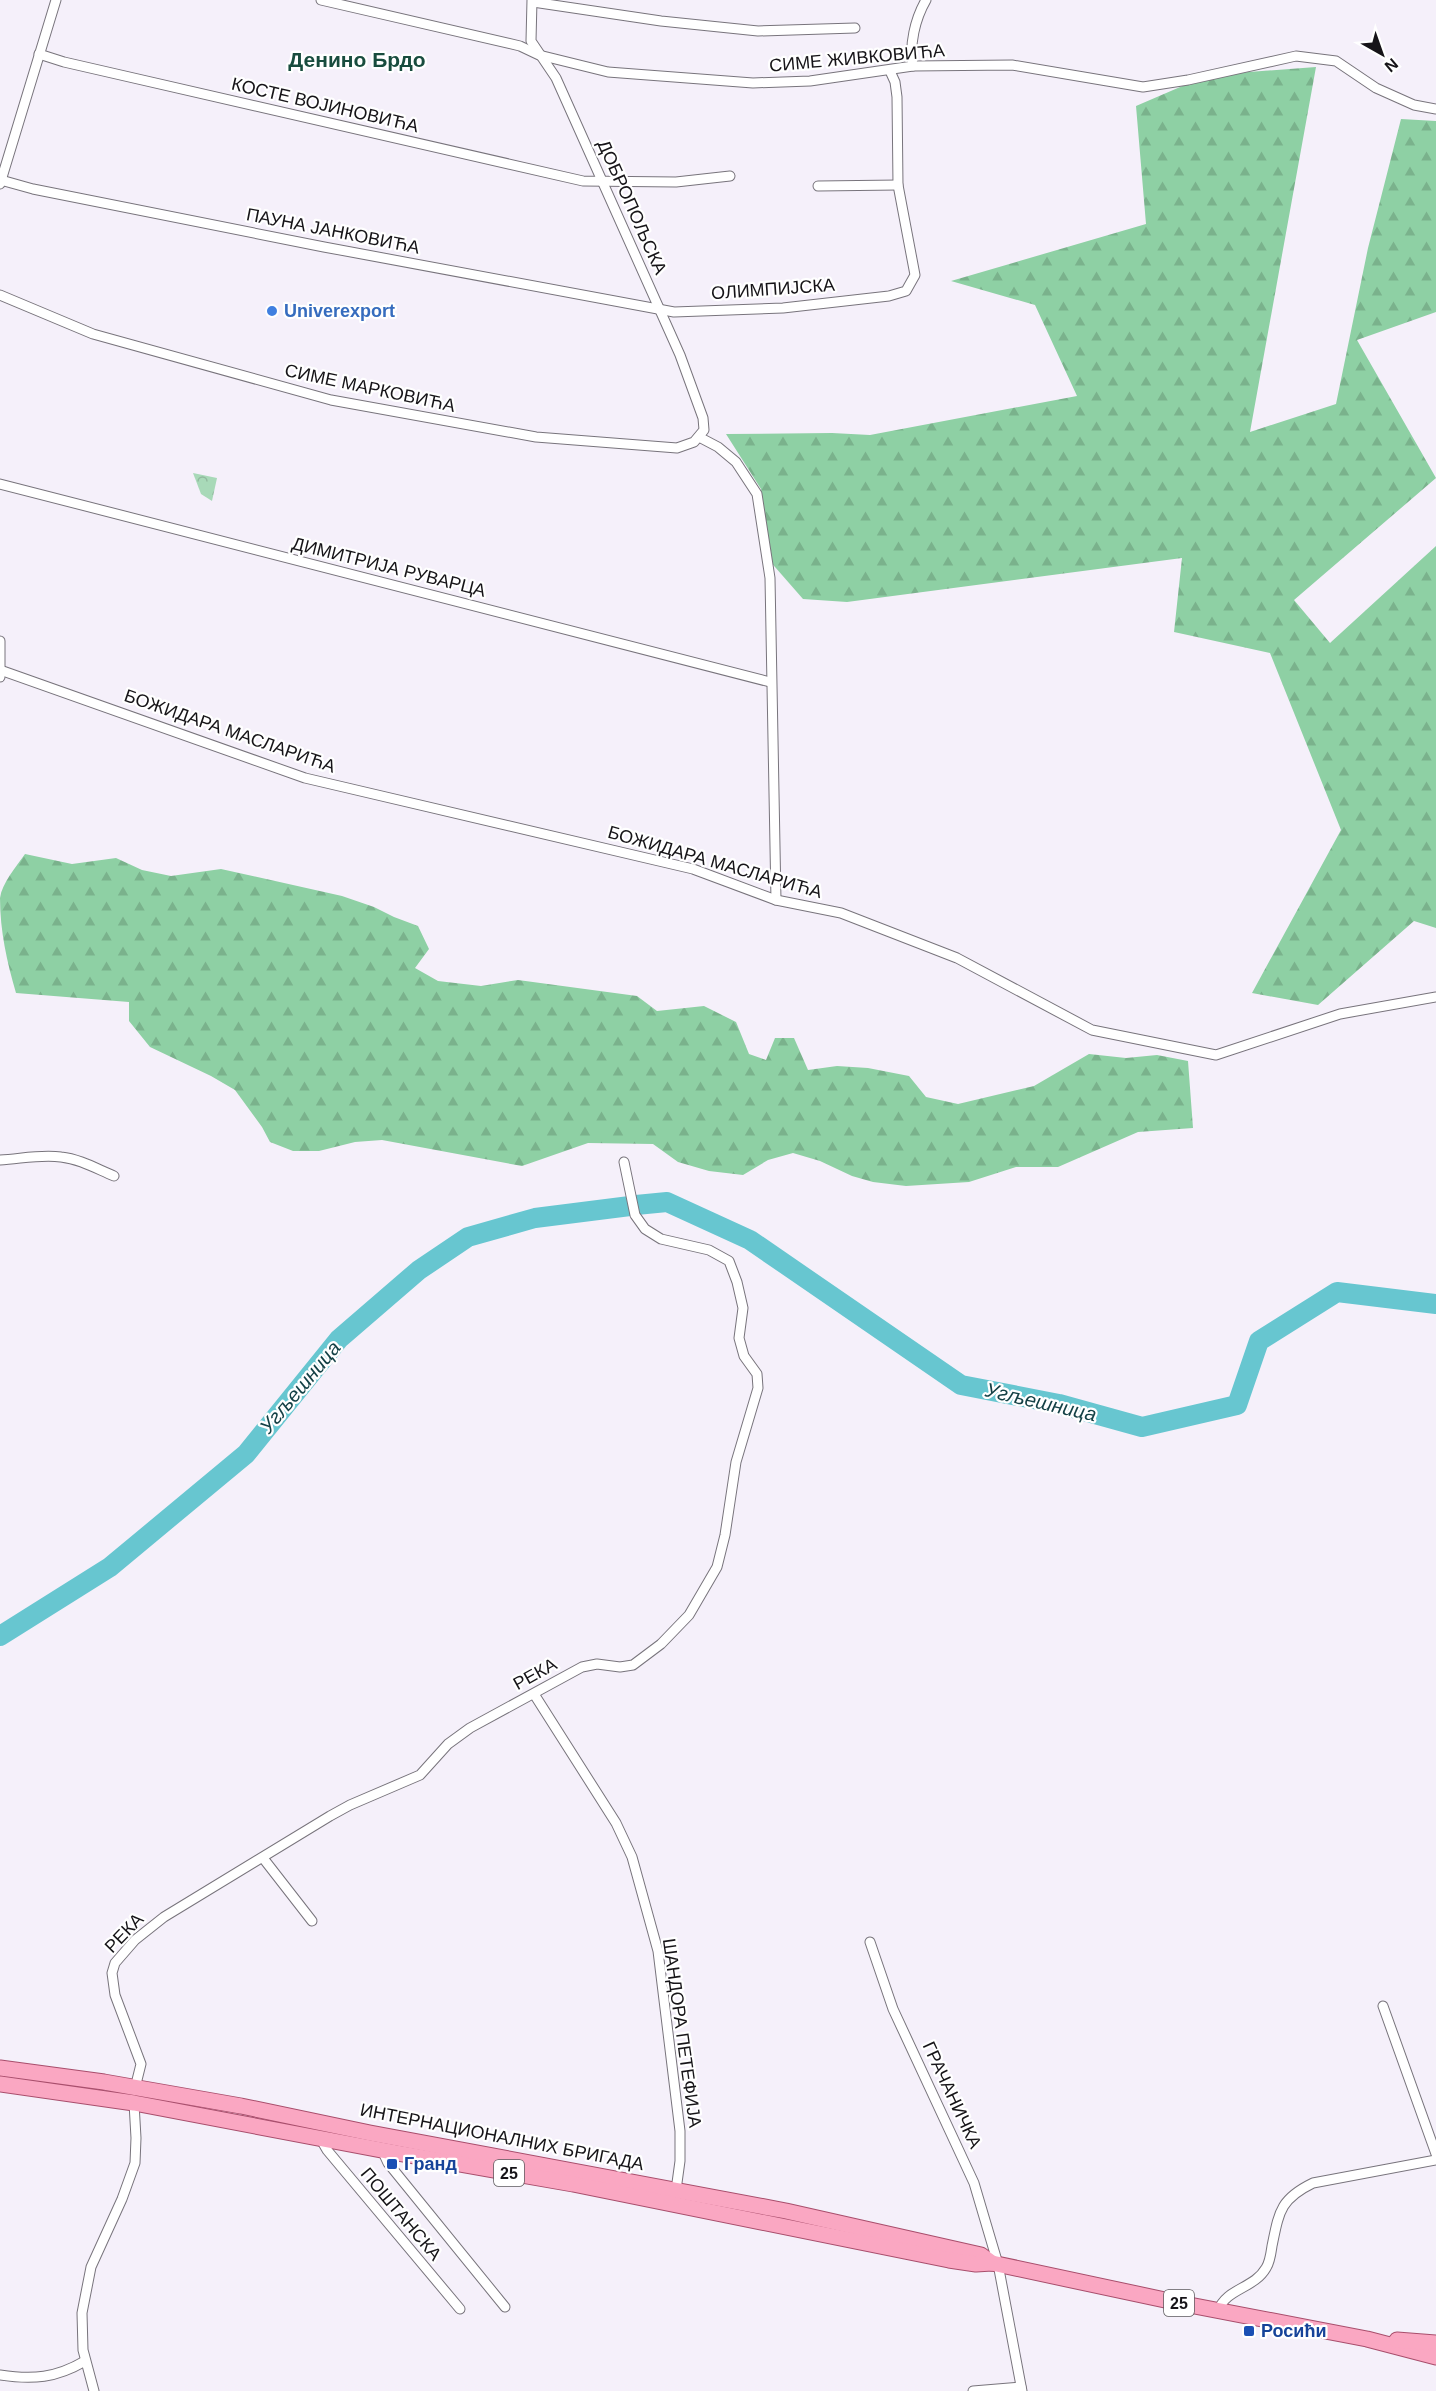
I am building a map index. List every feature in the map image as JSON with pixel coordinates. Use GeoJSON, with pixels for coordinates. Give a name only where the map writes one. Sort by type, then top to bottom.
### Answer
{"type":"FeatureCollection","features":[{"type":"Feature","properties":{"kind":"main road","name":"ИНТЕРНАЦИОНАЛНИХ БРИГАДА"},"geometry":{"type":"LineString","coordinates":[[0,2068],[241,2106],[370,2133],[786,2211],[981,2255],[995,2264]]}},
{"type":"Feature","properties":{"kind":"main road","name":"ИНТЕРНАЦИОНАЛНИХ БРИГАДА"},"geometry":{"type":"LineString","coordinates":[[0,2084],[134,2103],[676,2204],[949,2260],[976,2265],[995,2264],[1218,2311],[1367,2339],[1436,2357]]}},
{"type":"Feature","properties":{"kind":"main road"},"geometry":{"type":"LineString","coordinates":[[134,2103],[135,2088]]}},
{"type":"Feature","properties":{"kind":"main road","name":"ИНТЕРНАЦИОНАЛНИХ БРИГАДА"},"geometry":{"type":"LineString","coordinates":[[1367,2339],[1436,2343]]}},
{"type":"Feature","properties":{"kind":"street"},"geometry":{"type":"LineString","coordinates":[[1,182],[57,0]]}},
{"type":"Feature","properties":{"kind":"street","name":"СИМЕ ЖИВКОВИЋА"},"geometry":{"type":"LineString","coordinates":[[321,0],[520,46],[539,55],[608,72],[753,83],[810,81],[913,66],[1012,65],[1143,87],[1188,80],[1296,56],[1336,60],[1376,88],[1414,105],[1436,110]]}},
{"type":"Feature","properties":{"kind":"street"},"geometry":{"type":"LineString","coordinates":[[913,66],[911,56],[916,22],[926,0]]}},
{"type":"Feature","properties":{"kind":"street"},"geometry":{"type":"LineString","coordinates":[[532,1],[661,21],[759,31],[855,28]]}},
{"type":"Feature","properties":{"kind":"street","name":"ДОБРОПОЉСКА"},"geometry":{"type":"LineString","coordinates":[[532,1],[531,41],[556,78],[684,365],[703,418],[701,434]]}},
{"type":"Feature","properties":{"kind":"street","name":"КОСТЕ ВОЈИНОВИЋА"},"geometry":{"type":"LineString","coordinates":[[39,54],[64,63],[583,181],[676,182],[730,176]]}},
{"type":"Feature","properties":{"kind":"street"},"geometry":{"type":"LineString","coordinates":[[818,186],[898,185],[897,97],[895,82],[890,71]]}},
{"type":"Feature","properties":{"kind":"street","name":"ПАУНА ЈАНКОВИЋА"},"geometry":{"type":"LineString","coordinates":[[1,182],[324,247],[659,308]]}},
{"type":"Feature","properties":{"kind":"street","name":"ОЛИМПИЈСКА"},"geometry":{"type":"LineString","coordinates":[[659,308],[674,312],[783,308],[889,296],[906,291],[915,275],[898,185]]}},
{"type":"Feature","properties":{"kind":"street","name":"СИМЕ МАРКОВИЋА"},"geometry":{"type":"LineString","coordinates":[[0,295],[93,334],[331,400],[536,437],[677,448],[694,442],[701,434]]}},
{"type":"Feature","properties":{"kind":"street"},"geometry":{"type":"LineString","coordinates":[[701,434],[736,462],[758,494],[770,579],[770,682],[776,900]]}},
{"type":"Feature","properties":{"kind":"street","name":"ДИМИТРИЈА РУВАРЦА"},"geometry":{"type":"LineString","coordinates":[[0,484],[770,682]]}},
{"type":"Feature","properties":{"kind":"street"},"geometry":{"type":"LineString","coordinates":[[0,641],[0,672]]}},
{"type":"Feature","properties":{"kind":"street","name":"БОЖИДАРА МАСЛАРИЋА"},"geometry":{"type":"LineString","coordinates":[[0,672],[305,778],[693,869],[776,900],[842,913],[957,958],[1092,1030],[1216,1055],[1340,1014],[1436,997]]}},
{"type":"Feature","properties":{"kind":"street"},"geometry":{"type":"LineString","coordinates":[[0,1160],[62,1157],[114,1176]]}},
{"type":"Feature","properties":{"kind":"street","name":"РЕКА"},"geometry":{"type":"LineString","coordinates":[[135,2088],[141,2064],[115,1995],[112,1973],[115,1963],[146,1930],[350,1805],[420,1775],[447,1744],[501,1710],[582,1667],[597,1664],[620,1667],[633,1665],[662,1644],[689,1615],[717,1567],[725,1535],[736,1462],[758,1388],[758,1374],[744,1356],[738,1338],[743,1308],[729,1260],[708,1250],[661,1239],[645,1229],[635,1215],[624,1162]]}},
{"type":"Feature","properties":{"kind":"street","name":"ШАНДОРА ПЕТЕФИЈА"},"geometry":{"type":"LineString","coordinates":[[534,1694],[616,1823],[632,1857],[658,1951],[680,2131],[680,2161],[676,2190]]}},
{"type":"Feature","properties":{"kind":"street"},"geometry":{"type":"LineString","coordinates":[[263,1858],[312,1921]]}},
{"type":"Feature","properties":{"kind":"street","name":"ГРАЧАНИЧКА"},"geometry":{"type":"LineString","coordinates":[[870,1942],[893,2009],[974,2183],[995,2264],[1022,2389]]}},
{"type":"Feature","properties":{"kind":"street"},"geometry":{"type":"LineString","coordinates":[[1383,2006],[1436,2154]]}},
{"type":"Feature","properties":{"kind":"street"},"geometry":{"type":"LineString","coordinates":[[94,2391],[85,2361],[82,2313],[91,2267],[122,2199],[135,2163],[134,2103]]}},
{"type":"Feature","properties":{"kind":"street","name":"ПОШТАНСКА"},"geometry":{"type":"LineString","coordinates":[[320,2138],[327,2150],[460,2309]]}},
{"type":"Feature","properties":{"kind":"street"},"geometry":{"type":"LineString","coordinates":[[382,2150],[388,2163],[505,2307]]}},
{"type":"Feature","properties":{"kind":"street"},"geometry":{"type":"LineString","coordinates":[[1218,2311],[1224,2299],[1254,2282],[1266,2269],[1280,2211],[1296,2191],[1313,2183],[1436,2160]]}},
{"type":"Feature","properties":{"kind":"street"},"geometry":{"type":"LineString","coordinates":[[0,2375],[43,2377],[65,2373],[85,2361]]}},
{"type":"Feature","properties":{"kind":"street"},"geometry":{"type":"LineString","coordinates":[[973,2391],[1022,2389]]}},
{"type":"Feature","properties":{"kind":"green space"},"geometry":{"type":"Polygon","coordinates":[[[1316,67],[1250,432],[1336,404],[1368,248],[1401,119],[1436,121],[1436,312],[1357,340],[1436,478],[1294,600],[1330,643],[1436,546],[1436,928],[1414,921],[1318,1005],[1252,993],[1341,830],[1270,653],[1174,632],[1182,558],[847,602],[803,599],[768,559],[761,489],[726,434],[870,435],[1077,396],[1035,305],[951,281],[1146,224],[1136,106],[1208,75],[1316,67]]]}},
{"type":"Feature","properties":{"kind":"green space"},"geometry":{"type":"Polygon","coordinates":[[[193,473],[217,478],[212,501],[201,494],[193,473]]]}},
{"type":"Feature","properties":{"kind":"green space"},"geometry":{"type":"Polygon","coordinates":[[[25,854],[72,864],[116,858],[142,870],[171,876],[221,869],[342,896],[418,926],[429,949],[415,968],[438,981],[481,986],[518,980],[637,996],[657,1011],[704,1006],[736,1022],[749,1054],[766,1060],[775,1038],[794,1038],[808,1070],[837,1066],[868,1068],[909,1076],[926,1097],[958,1104],[1034,1086],[1089,1054],[1126,1058],[1157,1055],[1188,1061],[1193,1128],[1138,1132],[1058,1167],[1016,1167],[969,1182],[906,1186],[873,1182],[852,1176],[820,1161],[793,1153],[768,1160],[743,1175],[709,1171],[678,1162],[653,1144],[588,1143],[522,1166],[382,1140],[355,1142],[319,1151],[293,1151],[270,1142],[235,1090],[150,1047],[129,1021],[129,1002],[16,993],[5,946],[0,898],[6,881],[25,854]]]}},
{"type":"Feature","properties":{"kind":"waterway","name":"Угљешница"},"geometry":{"type":"LineString","coordinates":[[636,1205],[667,1202],[750,1240],[961,1385],[1059,1404],[1142,1427],[1237,1405],[1259,1341],[1337,1292],[1436,1304]]}},
{"type":"Feature","properties":{"kind":"waterway","name":"Угљешница"},"geometry":{"type":"LineString","coordinates":[[0,1636],[110,1567],[246,1454],[339,1339],[419,1270],[468,1237],[535,1218],[630,1206]]}},
{"type":"Feature","properties":{"kind":"place","name":"Univerexport"},"geometry":{"type":"Point","coordinates":[272,311]}},
{"type":"Feature","properties":{"kind":"place","name":"Гранд"},"geometry":{"type":"Point","coordinates":[392,2164]}},
{"type":"Feature","properties":{"kind":"place","name":"Росићи"},"geometry":{"type":"Point","coordinates":[1249,2331]}},
{"type":"Feature","properties":{"kind":"district","name":"Денино Брдо"},"geometry":{"type":"Point","coordinates":[357,59]}}]}
